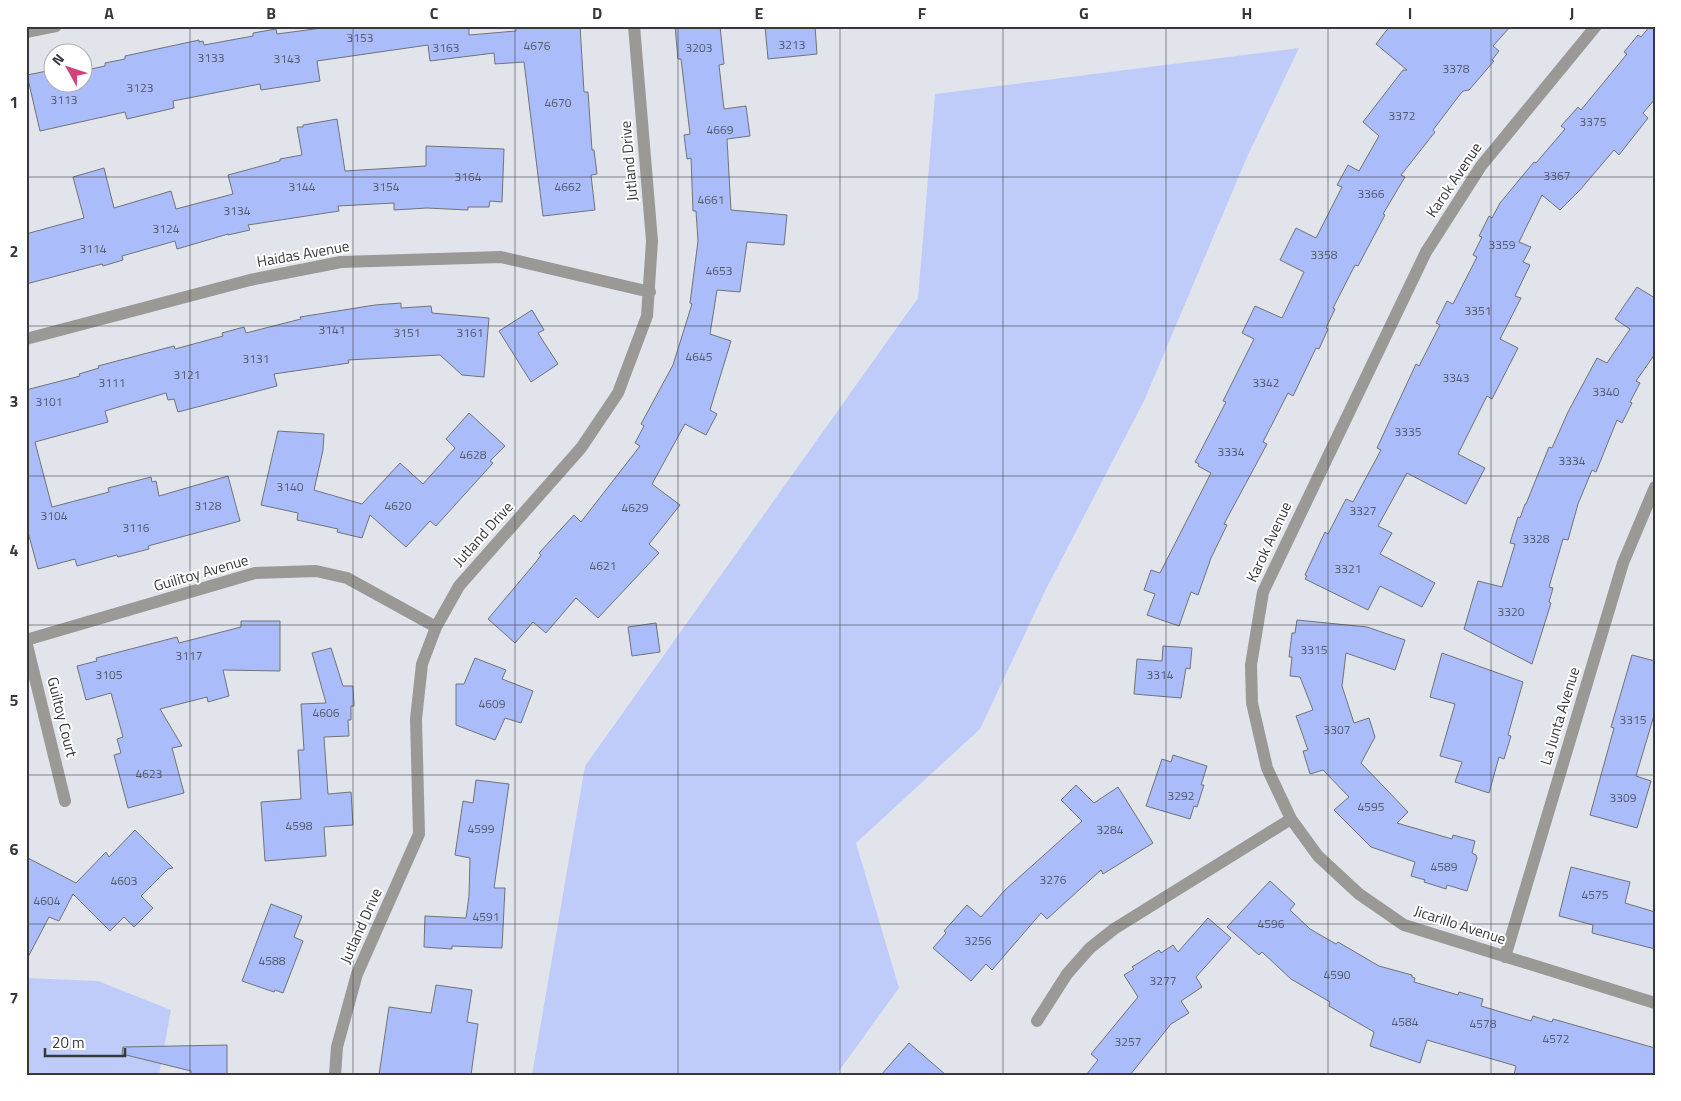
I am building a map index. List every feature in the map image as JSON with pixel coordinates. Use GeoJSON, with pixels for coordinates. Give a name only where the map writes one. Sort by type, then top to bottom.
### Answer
{"type":"FeatureCollection","features":[{"type":"Feature","properties":{"kind":"street"},"geometry":{"type":"LineString","coordinates":[[26,32],[56,26]]}},
{"type":"Feature","properties":{"kind":"street","name":"Jutland Drive"},"geometry":{"type":"LineString","coordinates":[[335,1075],[337,1047],[357,974],[419,834],[416,719],[422,664],[436,627],[459,586],[581,448],[618,393],[647,316],[652,241],[634,26]]}},
{"type":"Feature","properties":{"kind":"street","name":"Karok Avenue"},"geometry":{"type":"LineString","coordinates":[[1291,819],[1267,768],[1252,703],[1251,665],[1263,592],[1426,252],[1481,166],[1596,26]]}},
{"type":"Feature","properties":{"kind":"street","name":"Haidas Avenue"},"geometry":{"type":"LineString","coordinates":[[26,339],[250,280],[341,262],[501,257],[650,292]]}},
{"type":"Feature","properties":{"kind":"street","name":"La Junta Avenue"},"geometry":{"type":"LineString","coordinates":[[1505,957],[1623,563],[1655,487]]}},
{"type":"Feature","properties":{"kind":"street","name":"Guilitoy Avenue"},"geometry":{"type":"LineString","coordinates":[[26,640],[256,573],[307,571],[316,571],[347,578],[436,627]]}},
{"type":"Feature","properties":{"kind":"street","name":"Guiltoy Court"},"geometry":{"type":"LineString","coordinates":[[26,640],[65,801]]}},
{"type":"Feature","properties":{"kind":"street"},"geometry":{"type":"LineString","coordinates":[[1037,1021],[1067,974],[1090,948],[1114,929],[1291,819]]}},
{"type":"Feature","properties":{"kind":"street","name":"Jicarillo Avenue"},"geometry":{"type":"LineString","coordinates":[[1291,819],[1318,856],[1359,894],[1404,925],[1655,1003]]}},
{"type":"Feature","properties":{"kind":"shaded area"},"geometry":{"type":"Polygon","coordinates":[[[1299,48],[1247,157],[1144,401],[1046,589],[980,729],[856,843],[899,988],[836,1075],[532,1075],[585,766],[918,298],[935,94],[1299,48]]]}},
{"type":"Feature","properties":{"kind":"shaded area"},"geometry":{"type":"Polygon","coordinates":[[[26,978],[98,981],[171,1010],[159,1075],[26,1075],[26,978]]]}},
{"type":"Feature","properties":{"kind":"building"},"geometry":{"type":"Polygon","coordinates":[[[337,26],[469,26],[469,35],[516,31],[516,26],[580,26],[584,92],[588,92],[592,150],[594,150],[597,174],[591,175],[595,210],[543,216],[524,62],[495,64],[494,53],[430,61],[428,45],[317,61],[320,81],[261,90],[260,84],[173,101],[174,108],[127,119],[125,112],[40,131],[27,75],[42,72],[42,92],[92,92],[92,69],[105,66],[105,63],[125,59],[125,56],[199,40],[199,42],[203,41],[204,45],[253,36],[253,33],[276,29],[277,34],[337,26]]]}},
{"type":"Feature","properties":{"kind":"building"},"geometry":{"type":"Polygon","coordinates":[[[675,26],[720,26],[724,64],[719,65],[724,109],[746,106],[750,136],[727,139],[731,210],[787,215],[784,245],[747,242],[740,292],[717,290],[710,334],[731,341],[710,410],[717,414],[706,435],[685,424],[652,484],[680,505],[649,544],[659,553],[598,618],[576,598],[546,633],[533,622],[515,643],[488,619],[536,562],[541,555],[539,553],[574,515],[581,522],[640,446],[635,443],[644,426],[641,424],[673,365],[692,304],[690,303],[698,241],[696,211],[693,211],[691,158],[687,159],[684,135],[690,134],[681,59],[678,59],[675,26]]]}},
{"type":"Feature","properties":{"kind":"building"},"geometry":{"type":"Polygon","coordinates":[[[765,26],[815,26],[817,54],[768,59],[765,26]]]}},
{"type":"Feature","properties":{"kind":"building"},"geometry":{"type":"Polygon","coordinates":[[[1390,26],[1511,26],[1493,46],[1499,51],[1492,60],[1494,61],[1469,90],[1463,91],[1458,97],[1433,130],[1435,132],[1401,175],[1405,177],[1383,214],[1385,215],[1358,266],[1355,265],[1333,308],[1335,309],[1319,349],[1316,348],[1293,396],[1288,393],[1263,442],[1267,444],[1224,524],[1227,525],[1211,558],[1198,595],[1191,592],[1179,626],[1147,615],[1155,594],[1144,590],[1151,570],[1160,573],[1211,473],[1198,466],[1199,464],[1195,462],[1226,402],[1223,401],[1254,339],[1242,333],[1255,306],[1282,318],[1304,272],[1280,260],[1296,228],[1316,238],[1342,187],[1337,185],[1348,165],[1359,171],[1379,136],[1363,122],[1403,70],[1407,70],[1376,44],[1390,26]]]}},
{"type":"Feature","properties":{"kind":"building"},"geometry":{"type":"Polygon","coordinates":[[[1650,26],[1655,26],[1655,99],[1643,113],[1648,118],[1619,155],[1614,150],[1560,210],[1542,195],[1519,242],[1531,247],[1523,262],[1530,265],[1515,296],[1521,298],[1500,339],[1518,348],[1492,399],[1487,396],[1458,454],[1485,468],[1466,504],[1407,473],[1378,526],[1392,533],[1380,554],[1435,583],[1422,607],[1380,586],[1368,610],[1305,579],[1307,576],[1305,575],[1325,532],[1328,534],[1346,499],[1353,502],[1381,450],[1377,448],[1416,364],[1419,366],[1440,325],[1436,323],[1447,301],[1453,304],[1477,257],[1473,255],[1482,237],[1479,236],[1489,216],[1492,218],[1500,203],[1534,162],[1536,163],[1565,129],[1561,126],[1578,107],[1581,110],[1627,54],[1624,52],[1638,35],[1641,37],[1650,26]]]}},
{"type":"Feature","properties":{"kind":"building"},"geometry":{"type":"Polygon","coordinates":[[[337,119],[345,171],[426,166],[426,146],[504,149],[502,202],[490,201],[489,207],[468,207],[468,210],[427,208],[394,210],[394,203],[338,206],[339,211],[248,225],[250,230],[228,234],[177,249],[175,241],[122,256],[123,260],[103,266],[102,264],[26,284],[26,234],[84,218],[73,177],[104,168],[114,208],[171,191],[176,209],[233,194],[228,175],[280,161],[280,159],[302,155],[297,127],[337,119]]]}},
{"type":"Feature","properties":{"kind":"building"},"geometry":{"type":"Polygon","coordinates":[[[1637,287],[1655,298],[1655,354],[1636,381],[1640,383],[1630,402],[1632,403],[1622,423],[1617,420],[1596,472],[1592,470],[1578,504],[1568,540],[1563,539],[1549,587],[1553,588],[1549,602],[1551,603],[1532,664],[1464,629],[1478,581],[1502,587],[1515,544],[1510,543],[1518,517],[1520,518],[1549,447],[1552,448],[1568,412],[1597,358],[1607,363],[1630,329],[1615,319],[1637,287]]]}},
{"type":"Feature","properties":{"kind":"building"},"geometry":{"type":"Polygon","coordinates":[[[401,303],[401,308],[431,306],[432,313],[489,318],[484,377],[462,375],[440,355],[348,360],[349,363],[274,374],[277,386],[178,412],[174,399],[168,400],[166,393],[105,411],[108,422],[35,442],[52,507],[109,492],[108,488],[151,477],[152,482],[156,481],[159,496],[228,476],[240,521],[148,546],[149,549],[118,557],[117,555],[77,566],[75,559],[38,569],[26,525],[26,390],[80,376],[79,374],[99,368],[98,366],[174,346],[175,349],[223,336],[222,333],[244,327],[246,333],[301,319],[300,317],[375,305],[401,303]]]}},
{"type":"Feature","properties":{"kind":"building"},"geometry":{"type":"Polygon","coordinates":[[[532,310],[544,330],[538,333],[558,364],[531,382],[499,331],[532,310]]]}},
{"type":"Feature","properties":{"kind":"building"},"geometry":{"type":"Polygon","coordinates":[[[469,413],[505,446],[490,461],[493,463],[436,526],[430,521],[406,547],[370,515],[362,538],[337,532],[338,529],[297,520],[298,513],[261,505],[278,431],[324,434],[323,450],[314,490],[362,504],[400,463],[423,484],[455,448],[446,439],[469,413]]]}},
{"type":"Feature","properties":{"kind":"building"},"geometry":{"type":"Polygon","coordinates":[[[1297,620],[1367,627],[1405,640],[1395,670],[1346,653],[1342,686],[1354,723],[1369,718],[1375,737],[1361,763],[1408,812],[1397,823],[1452,839],[1453,835],[1475,841],[1472,853],[1477,858],[1467,891],[1447,885],[1446,889],[1424,882],[1425,880],[1411,876],[1415,862],[1371,847],[1334,810],[1349,797],[1323,770],[1310,774],[1303,751],[1308,750],[1296,716],[1313,710],[1300,677],[1290,676],[1292,657],[1289,657],[1292,633],[1295,633],[1297,620]]]}},
{"type":"Feature","properties":{"kind":"building"},"geometry":{"type":"Polygon","coordinates":[[[241,621],[280,621],[280,671],[223,670],[229,696],[208,702],[207,697],[160,709],[182,746],[172,748],[184,793],[128,808],[114,755],[121,753],[117,739],[123,737],[111,693],[86,700],[77,666],[97,661],[96,658],[177,637],[179,643],[241,627],[241,621]]]}},
{"type":"Feature","properties":{"kind":"building"},"geometry":{"type":"Polygon","coordinates":[[[656,623],[660,652],[632,656],[628,627],[656,623]]]}},
{"type":"Feature","properties":{"kind":"building"},"geometry":{"type":"Polygon","coordinates":[[[1163,646],[1192,648],[1190,669],[1186,668],[1181,698],[1134,694],[1137,659],[1162,661],[1163,646]]]}},
{"type":"Feature","properties":{"kind":"building"},"geometry":{"type":"Polygon","coordinates":[[[331,648],[343,686],[353,686],[354,706],[351,706],[351,720],[348,720],[349,736],[324,737],[328,794],[351,792],[353,825],[324,827],[326,856],[265,861],[261,802],[301,799],[298,750],[304,750],[301,704],[326,703],[312,653],[331,648]]]}},
{"type":"Feature","properties":{"kind":"building"},"geometry":{"type":"Polygon","coordinates":[[[1442,653],[1523,682],[1508,735],[1511,736],[1504,759],[1499,757],[1489,793],[1455,782],[1462,762],[1440,756],[1455,704],[1430,697],[1442,653]]]}},
{"type":"Feature","properties":{"kind":"building"},"geometry":{"type":"Polygon","coordinates":[[[1632,655],[1655,661],[1655,712],[1636,776],[1651,781],[1637,828],[1590,815],[1614,728],[1611,727],[1632,655]]]}},
{"type":"Feature","properties":{"kind":"building"},"geometry":{"type":"Polygon","coordinates":[[[475,658],[506,670],[502,679],[533,691],[521,723],[505,718],[495,740],[456,725],[456,684],[464,684],[475,658]]]}},
{"type":"Feature","properties":{"kind":"building"},"geometry":{"type":"Polygon","coordinates":[[[1173,755],[1207,766],[1201,785],[1204,785],[1197,807],[1194,806],[1190,819],[1146,806],[1162,759],[1171,762],[1173,755]]]}},
{"type":"Feature","properties":{"kind":"building"},"geometry":{"type":"Polygon","coordinates":[[[476,780],[509,784],[494,888],[505,888],[502,948],[452,946],[452,949],[424,947],[425,916],[466,918],[469,896],[470,858],[455,855],[463,801],[473,803],[476,780]]]}},
{"type":"Feature","properties":{"kind":"building"},"geometry":{"type":"Polygon","coordinates":[[[1076,785],[1094,803],[1118,787],[1153,843],[1103,874],[1101,870],[1047,919],[1041,913],[992,970],[986,964],[971,981],[933,948],[946,933],[944,931],[967,905],[981,917],[1005,890],[1082,821],[1061,800],[1076,785]]]}},
{"type":"Feature","properties":{"kind":"building"},"geometry":{"type":"Polygon","coordinates":[[[135,830],[173,868],[168,869],[141,896],[153,908],[134,927],[124,917],[110,931],[73,894],[59,921],[49,917],[26,961],[26,857],[76,883],[106,852],[109,857],[135,830]]]}},
{"type":"Feature","properties":{"kind":"building"},"geometry":{"type":"Polygon","coordinates":[[[1571,867],[1630,882],[1625,903],[1655,912],[1655,949],[1592,933],[1593,925],[1559,916],[1571,867]]]}},
{"type":"Feature","properties":{"kind":"building"},"geometry":{"type":"Polygon","coordinates":[[[1270,881],[1295,904],[1290,910],[1310,929],[1336,944],[1338,942],[1379,966],[1412,975],[1415,978],[1414,982],[1458,995],[1459,992],[1483,999],[1481,1006],[1531,1021],[1533,1016],[1552,1022],[1553,1019],[1655,1048],[1655,1075],[1514,1075],[1516,1066],[1427,1040],[1420,1063],[1370,1046],[1374,1032],[1329,1006],[1330,1002],[1291,979],[1262,952],[1259,955],[1227,927],[1270,881]]]}},
{"type":"Feature","properties":{"kind":"building"},"geometry":{"type":"Polygon","coordinates":[[[271,904],[302,916],[294,937],[303,941],[283,993],[275,990],[274,992],[242,981],[271,904]]]}},
{"type":"Feature","properties":{"kind":"building"},"geometry":{"type":"Polygon","coordinates":[[[1208,918],[1231,938],[1196,977],[1202,987],[1181,1001],[1189,1013],[1171,1024],[1130,1075],[1086,1075],[1098,1060],[1091,1054],[1138,997],[1124,975],[1134,969],[1132,967],[1159,950],[1161,953],[1173,945],[1178,952],[1208,918]]]}},
{"type":"Feature","properties":{"kind":"building"},"geometry":{"type":"Polygon","coordinates":[[[436,985],[472,990],[467,1022],[478,1024],[471,1075],[379,1075],[389,1007],[431,1013],[436,985]]]}},
{"type":"Feature","properties":{"kind":"building"},"geometry":{"type":"Polygon","coordinates":[[[909,1043],[946,1075],[881,1075],[909,1043]]]}},
{"type":"Feature","properties":{"kind":"building"},"geometry":{"type":"Polygon","coordinates":[[[227,1045],[227,1075],[191,1075],[191,1071],[122,1054],[123,1047],[227,1045]]]}}]}
